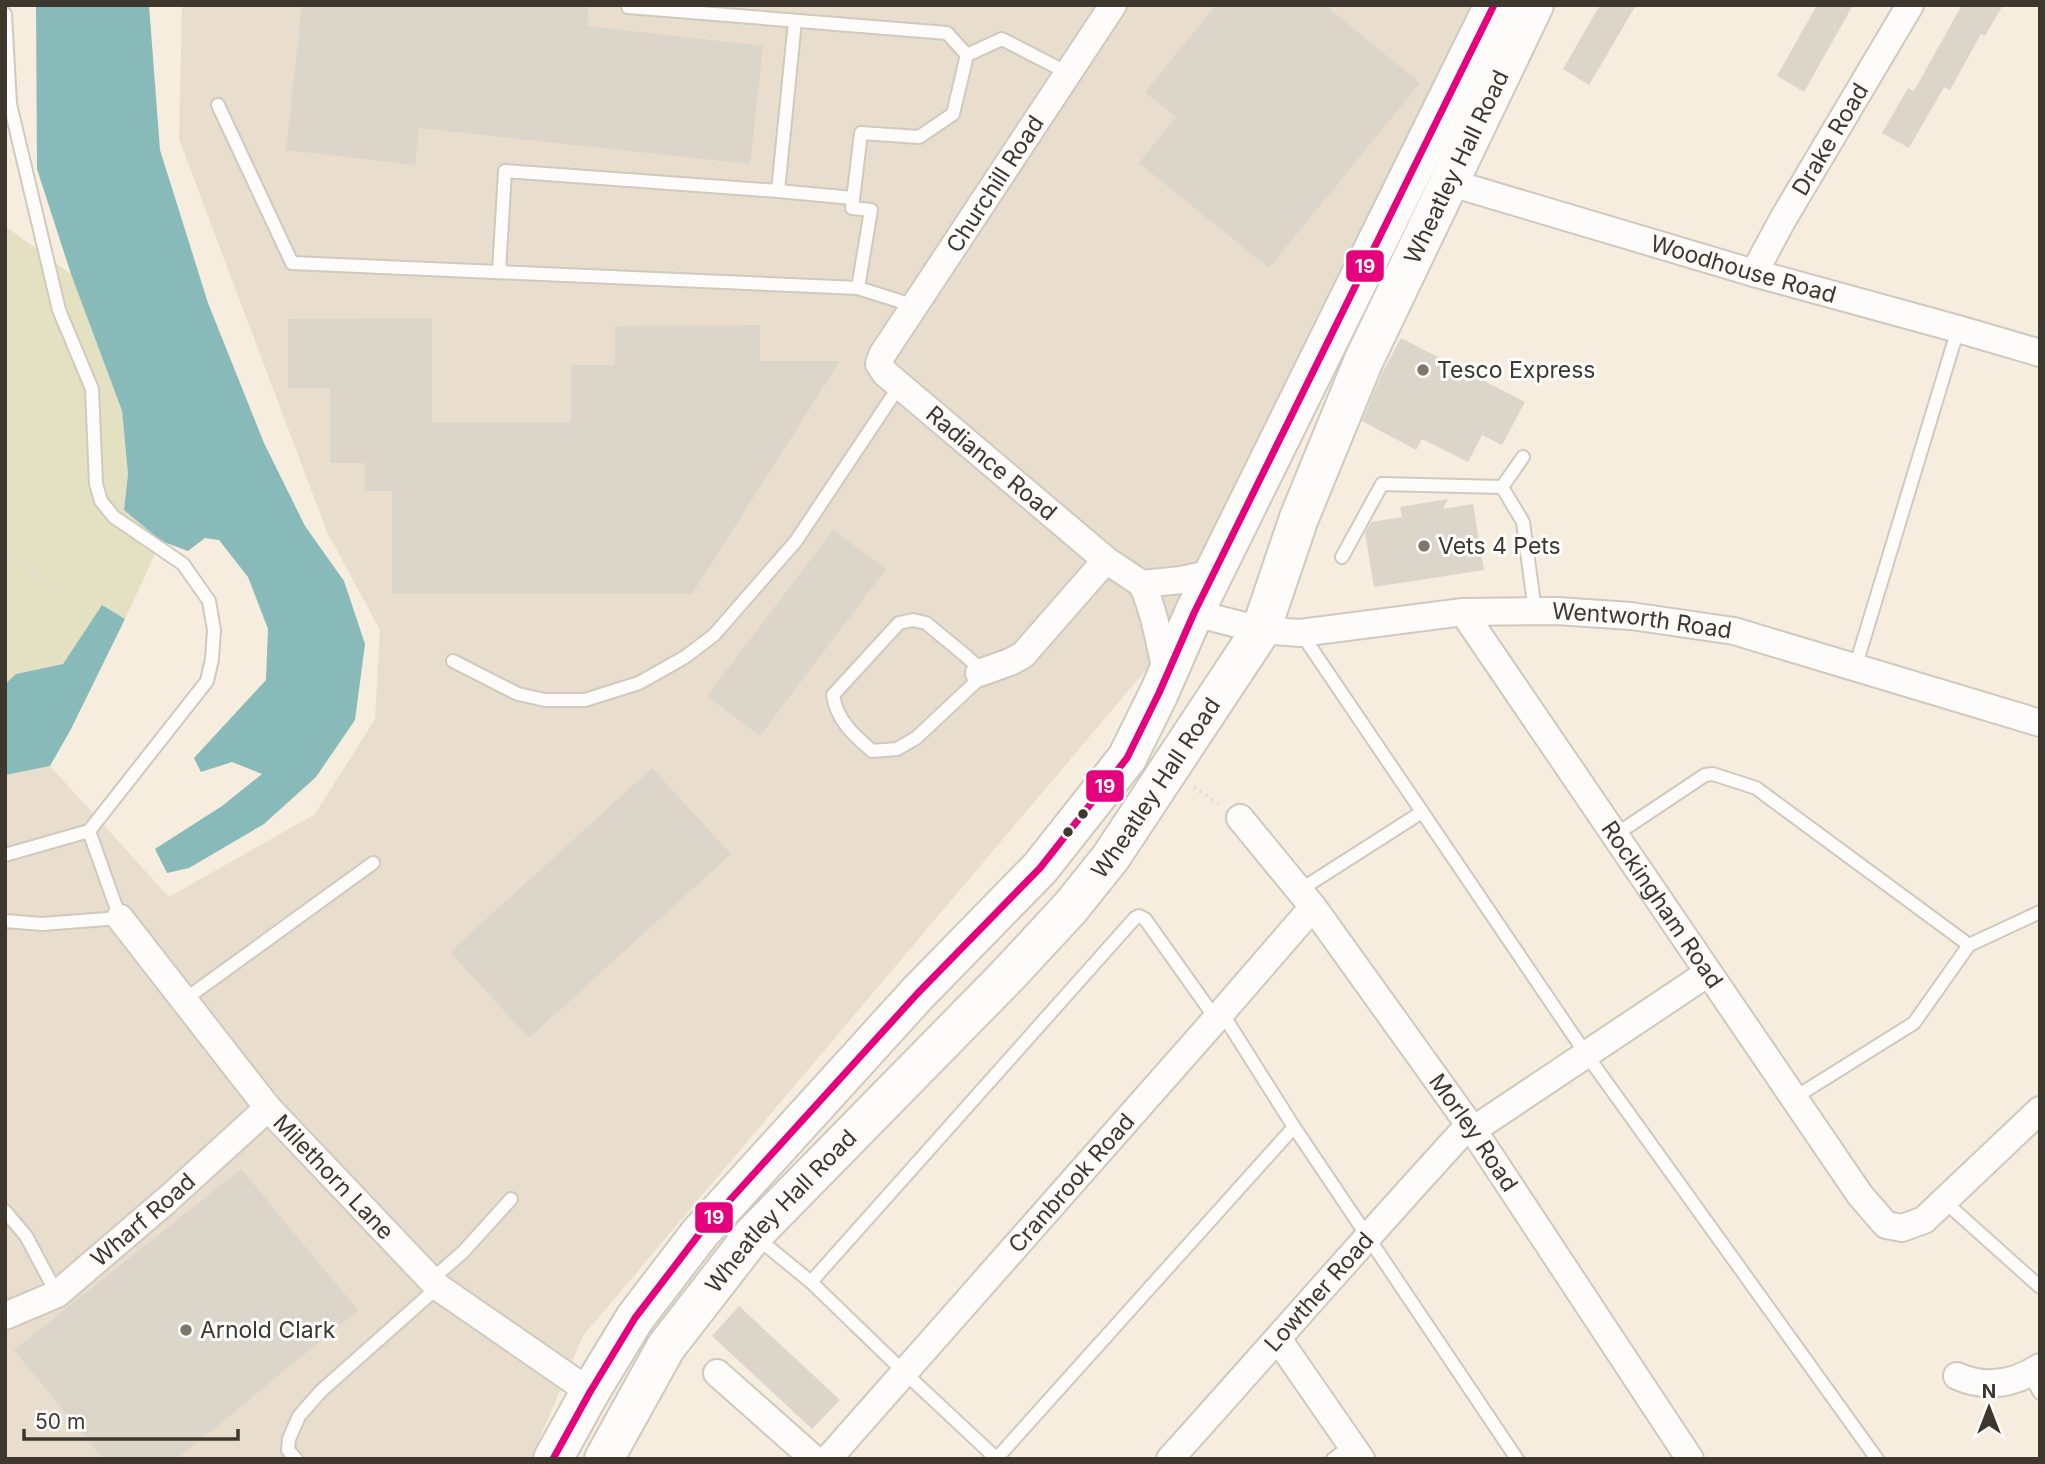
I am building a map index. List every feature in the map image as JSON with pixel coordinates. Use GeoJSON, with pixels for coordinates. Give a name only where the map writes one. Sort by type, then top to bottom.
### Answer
{"type":"FeatureCollection","features":[{"type":"Feature","properties":{"kind":"highway","name":"Wheatley Hall Road"},"geometry":{"type":"LineString","coordinates":[[553,1459],[635,1318],[700,1233],[917,994],[1040,868],[1127,758],[1194,613],[1494,5]]}},
{"type":"Feature","properties":{"kind":"highway","name":"Wheatley Hall Road"},"geometry":{"type":"LineString","coordinates":[[609,1456],[666,1347],[753,1235],[1071,907],[1111,857],[1168,771],[1246,626],[1299,518],[1363,362],[1534,5]]}},
{"type":"Feature","properties":{"kind":"street","name":"Churchill Road"},"geometry":{"type":"LineString","coordinates":[[879,364],[882,355],[1113,5]]}},
{"type":"Feature","properties":{"kind":"street","name":"Drake Road"},"geometry":{"type":"LineString","coordinates":[[1754,274],[1783,219],[1910,5]]}},
{"type":"Feature","properties":{"kind":"street","name":"Woodhouse Road"},"geometry":{"type":"LineString","coordinates":[[1448,182],[1754,274],[2040,354]]}},
{"type":"Feature","properties":{"kind":"street","name":"Radiance Road"},"geometry":{"type":"LineString","coordinates":[[879,364],[885,373],[1107,560],[1142,584]]}},
{"type":"Feature","properties":{"kind":"street"},"geometry":{"type":"LineString","coordinates":[[979,673],[1023,655],[1107,560]]}},
{"type":"Feature","properties":{"kind":"street"},"geometry":{"type":"LineString","coordinates":[[1167,676],[1149,600],[1142,584],[1214,573]]}},
{"type":"Feature","properties":{"kind":"street","name":"Wentworth Road"},"geometry":{"type":"LineString","coordinates":[[1246,626],[1300,633],[1463,612],[1535,611],[1631,616],[1734,631],[2040,723]]}},
{"type":"Feature","properties":{"kind":"street","name":"Rockingham Road"},"geometry":{"type":"LineString","coordinates":[[1463,612],[1860,1195],[1886,1225],[1902,1228],[1924,1220],[2040,1110]]}},
{"type":"Feature","properties":{"kind":"street"},"geometry":{"type":"LineString","coordinates":[[1194,613],[1246,626]]}},
{"type":"Feature","properties":{"kind":"street","name":"Morley Road"},"geometry":{"type":"LineString","coordinates":[[1240,818],[1306,899],[1471,1128],[1690,1459]]}},
{"type":"Feature","properties":{"kind":"street","name":"Cranbrook Road"},"geometry":{"type":"LineString","coordinates":[[828,1459],[1219,1016],[1306,899]]}},
{"type":"Feature","properties":{"kind":"street","name":"Milethorn Lane"},"geometry":{"type":"LineString","coordinates":[[120,918],[268,1108],[435,1284],[590,1392]]}},
{"type":"Feature","properties":{"kind":"street","name":"Lowther Road"},"geometry":{"type":"LineString","coordinates":[[1170,1459],[1368,1235],[1471,1128],[1708,973]]}},
{"type":"Feature","properties":{"kind":"street","name":"Wharf Road"},"geometry":{"type":"LineString","coordinates":[[5,1316],[57,1294],[168,1199],[268,1108]]}},
{"type":"Feature","properties":{"kind":"street"},"geometry":{"type":"LineString","coordinates":[[1278,1339],[1349,1454]]}},
{"type":"Feature","properties":{"kind":"street"},"geometry":{"type":"LineString","coordinates":[[716,1373],[814,1459]]}},
{"type":"Feature","properties":{"kind":"street"},"geometry":{"type":"LineString","coordinates":[[1957,1376],[1969,1381],[1992,1384],[2036,1378]]}},
{"type":"Feature","properties":{"kind":"lane"},"geometry":{"type":"LineString","coordinates":[[628,7],[947,33],[967,55]]}},
{"type":"Feature","properties":{"kind":"lane"},"geometry":{"type":"LineString","coordinates":[[5,14],[10,104],[59,310],[92,389],[96,484],[101,502],[114,517],[183,564],[209,601],[214,631],[207,681],[89,831],[5,855]]}},
{"type":"Feature","properties":{"kind":"lane"},"geometry":{"type":"LineString","coordinates":[[778,191],[795,21]]}},
{"type":"Feature","properties":{"kind":"lane"},"geometry":{"type":"LineString","coordinates":[[967,55],[1002,39],[1068,73]]}},
{"type":"Feature","properties":{"kind":"lane"},"geometry":{"type":"LineString","coordinates":[[858,288],[871,210],[852,208],[861,132],[919,137],[953,114],[967,55]]}},
{"type":"Feature","properties":{"kind":"lane"},"geometry":{"type":"LineString","coordinates":[[218,105],[292,262],[858,288],[915,306]]}},
{"type":"Feature","properties":{"kind":"lane"},"geometry":{"type":"LineString","coordinates":[[499,272],[505,171],[853,198]]}},
{"type":"Feature","properties":{"kind":"lane"},"geometry":{"type":"LineString","coordinates":[[1855,668],[1958,329]]}},
{"type":"Feature","properties":{"kind":"lane"},"geometry":{"type":"LineString","coordinates":[[453,661],[518,694],[545,699],[586,700],[639,683],[685,657],[714,635],[796,541],[900,385]]}},
{"type":"Feature","properties":{"kind":"lane"},"geometry":{"type":"LineString","coordinates":[[1502,487],[1523,457]]}},
{"type":"Feature","properties":{"kind":"lane"},"geometry":{"type":"LineString","coordinates":[[1342,557],[1382,484],[1502,487]]}},
{"type":"Feature","properties":{"kind":"lane"},"geometry":{"type":"LineString","coordinates":[[1502,487],[1522,522],[1535,611]]}},
{"type":"Feature","properties":{"kind":"lane"},"geometry":{"type":"LineString","coordinates":[[913,620],[926,623],[979,668],[979,673],[979,679],[916,738],[897,749],[872,751],[846,728],[835,709],[832,695],[900,623],[913,620]]}},
{"type":"Feature","properties":{"kind":"lane"},"geometry":{"type":"LineString","coordinates":[[1300,633],[1586,1054],[1877,1459]]}},
{"type":"Feature","properties":{"kind":"lane"},"geometry":{"type":"LineString","coordinates":[[1615,835],[1705,775],[1713,774],[1756,788],[1969,945]]}},
{"type":"Feature","properties":{"kind":"lane"},"geometry":{"type":"LineString","coordinates":[[1306,899],[1422,812]]}},
{"type":"Feature","properties":{"kind":"lane"},"geometry":{"type":"LineString","coordinates":[[5,921],[41,924],[120,918],[89,831]]}},
{"type":"Feature","properties":{"kind":"lane"},"geometry":{"type":"LineString","coordinates":[[184,1000],[373,863]]}},
{"type":"Feature","properties":{"kind":"lane"},"geometry":{"type":"LineString","coordinates":[[1794,1098],[1914,1023],[1969,945],[2040,912]]}},
{"type":"Feature","properties":{"kind":"lane"},"geometry":{"type":"LineString","coordinates":[[811,1282],[1139,916],[1145,919],[1219,1016],[1517,1459]]}},
{"type":"Feature","properties":{"kind":"lane"},"geometry":{"type":"LineString","coordinates":[[753,1235],[811,1282],[997,1459],[1294,1127]]}},
{"type":"Feature","properties":{"kind":"lane"},"geometry":{"type":"LineString","coordinates":[[296,1459],[288,1450],[289,1439],[299,1416],[321,1391],[435,1284],[511,1199]]}},
{"type":"Feature","properties":{"kind":"lane"},"geometry":{"type":"LineString","coordinates":[[1944,1201],[2040,1287]]}},
{"type":"Feature","properties":{"kind":"lane"},"geometry":{"type":"LineString","coordinates":[[5,1211],[26,1236],[57,1294]]}},
{"type":"Feature","properties":{"kind":"path"},"geometry":{"type":"LineString","coordinates":[[5,551],[51,587],[75,592]]}},
{"type":"Feature","properties":{"kind":"path"},"geometry":{"type":"LineString","coordinates":[[1168,771],[1240,818]]}},
{"type":"Feature","properties":{"kind":"shaded area"},"geometry":{"type":"Polygon","coordinates":[[[182,5],[1494,5],[1194,613],[583,1336],[531,1459],[5,1459],[5,775],[50,766],[169,897],[315,814],[375,719],[380,630],[327,532],[179,139],[182,5]]]}},
{"type":"Feature","properties":{"kind":"shaded area"},"geometry":{"type":"Polygon","coordinates":[[[5,226],[71,274],[122,412],[128,474],[124,510],[161,541],[125,619],[102,605],[63,664],[16,674],[5,684],[5,226]]]}},
{"type":"Feature","properties":{"kind":"water"},"geometry":{"type":"Polygon","coordinates":[[[36,5],[149,5],[160,150],[208,303],[264,443],[305,526],[344,581],[365,644],[355,720],[316,777],[264,824],[189,868],[167,873],[155,849],[222,806],[262,774],[232,762],[201,772],[194,758],[266,680],[268,629],[248,577],[219,540],[205,538],[188,551],[161,541],[124,510],[128,474],[122,411],[71,274],[37,169],[36,5]]]}},
{"type":"Feature","properties":{"kind":"water"},"geometry":{"type":"Polygon","coordinates":[[[102,605],[125,619],[50,766],[5,775],[5,684],[16,674],[63,664],[102,605]]]}},
{"type":"Feature","properties":{"kind":"building"},"geometry":{"type":"Polygon","coordinates":[[[302,5],[589,5],[587,26],[763,46],[750,164],[419,128],[415,165],[286,150],[302,5]]]}},
{"type":"Feature","properties":{"kind":"building"},"geometry":{"type":"Polygon","coordinates":[[[1216,5],[1325,5],[1420,83],[1269,268],[1139,163],[1176,117],[1145,92],[1216,5]]]}},
{"type":"Feature","properties":{"kind":"building"},"geometry":{"type":"Polygon","coordinates":[[[1600,5],[1636,5],[1589,85],[1563,69],[1600,5]]]}},
{"type":"Feature","properties":{"kind":"building"},"geometry":{"type":"Polygon","coordinates":[[[1817,5],[1853,5],[1804,92],[1777,76],[1817,5]]]}},
{"type":"Feature","properties":{"kind":"building"},"geometry":{"type":"Polygon","coordinates":[[[1962,5],[2003,5],[1985,36],[1981,34],[1950,90],[1944,87],[1909,148],[1882,133],[1908,88],[1914,91],[1962,5]]]}},
{"type":"Feature","properties":{"kind":"building"},"geometry":{"type":"Polygon","coordinates":[[[432,318],[432,422],[571,422],[571,365],[615,365],[615,326],[760,325],[760,361],[840,361],[692,594],[392,594],[392,491],[365,491],[365,463],[330,463],[330,388],[288,388],[288,319],[432,318]]]}},
{"type":"Feature","properties":{"kind":"building","name":"Tesco Express"},"geometry":{"type":"Polygon","coordinates":[[[1401,338],[1525,402],[1502,445],[1482,435],[1468,462],[1422,439],[1416,450],[1362,421],[1382,373],[1401,338]]]}},
{"type":"Feature","properties":{"kind":"building","name":"Vets 4 Pets"},"geometry":{"type":"Polygon","coordinates":[[[1448,499],[1443,509],[1473,504],[1484,570],[1374,587],[1365,533],[1371,522],[1402,517],[1400,507],[1448,499]]]}},
{"type":"Feature","properties":{"kind":"building"},"geometry":{"type":"Polygon","coordinates":[[[833,530],[886,569],[760,736],[707,696],[833,530]]]}},
{"type":"Feature","properties":{"kind":"building"},"geometry":{"type":"Polygon","coordinates":[[[652,768],[731,854],[529,1038],[450,952],[652,768]]]}},
{"type":"Feature","properties":{"kind":"building","name":"Arnold Clark"},"geometry":{"type":"Polygon","coordinates":[[[241,1169],[358,1310],[177,1459],[103,1459],[14,1350],[241,1169]]]}},
{"type":"Feature","properties":{"kind":"building"},"geometry":{"type":"Polygon","coordinates":[[[739,1306],[840,1400],[812,1429],[712,1336],[739,1306]]]}},
{"type":"Feature","properties":{"kind":"transit line","name":"19"},"geometry":{"type":"LineString","coordinates":[[553,1459],[635,1318],[700,1233],[917,994],[1040,868],[1127,758],[1194,613],[1494,5]]}},
{"type":"Feature","properties":{"kind":"place","name":"Tesco Express"},"geometry":{"type":"Point","coordinates":[1423,370]}},
{"type":"Feature","properties":{"kind":"place","name":"Vets 4 Pets"},"geometry":{"type":"Point","coordinates":[1424,546]}},
{"type":"Feature","properties":{"kind":"place","name":"Arnold Clark"},"geometry":{"type":"Point","coordinates":[186,1330]}}]}
